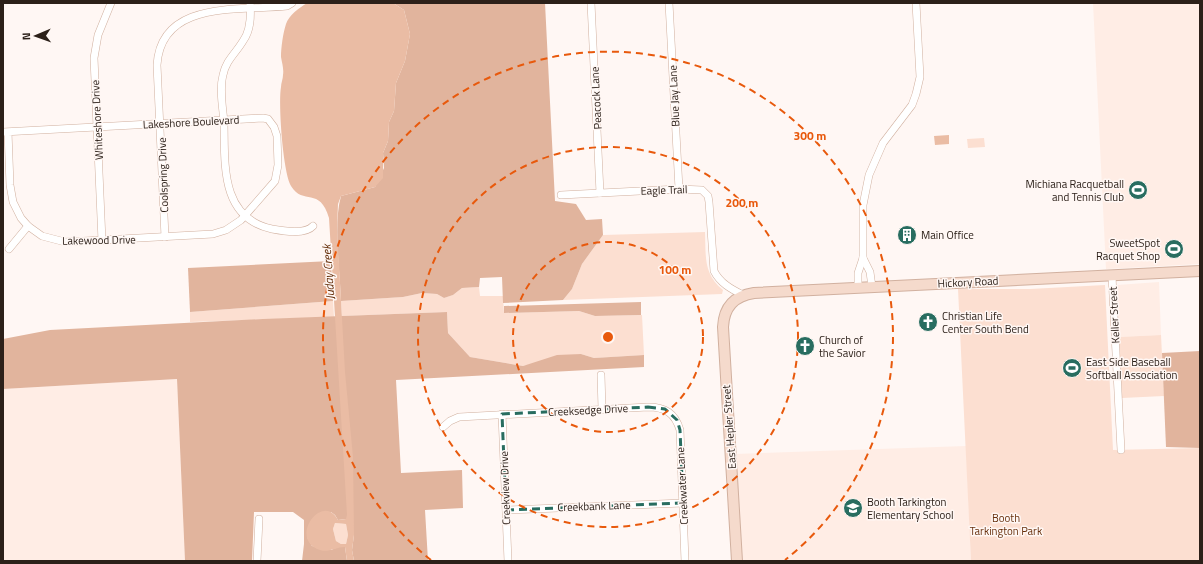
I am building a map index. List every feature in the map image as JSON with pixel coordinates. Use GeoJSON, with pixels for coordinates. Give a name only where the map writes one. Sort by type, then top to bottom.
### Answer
{"type":"FeatureCollection","features":[{"type":"Feature","properties":{"kind":"street","name":"Whiteshore Drive"},"geometry":{"type":"LineString","coordinates":[[102,240],[94,67],[95,48],[104,16],[111,3]]}},
{"type":"Feature","properties":{"kind":"street","name":"Coolspring Drive"},"geometry":{"type":"LineString","coordinates":[[165,237],[158,57],[167,33],[182,18],[194,13],[250,6],[287,6],[292,3]]}},
{"type":"Feature","properties":{"kind":"street","name":"Peacock Lane"},"geometry":{"type":"LineString","coordinates":[[591,3],[600,193]]}},
{"type":"Feature","properties":{"kind":"street","name":"Blue Jay Lane"},"geometry":{"type":"LineString","coordinates":[[670,3],[679,189]]}},
{"type":"Feature","properties":{"kind":"street"},"geometry":{"type":"LineString","coordinates":[[858,287],[858,273],[863,258],[862,217],[869,175],[883,143],[909,109],[918,88],[920,77],[916,3]]}},
{"type":"Feature","properties":{"kind":"street"},"geometry":{"type":"LineString","coordinates":[[250,6],[250,27],[247,35],[228,61],[223,75],[222,86],[227,176],[232,197],[244,217],[259,224],[280,230],[306,230],[313,226]]}},
{"type":"Feature","properties":{"kind":"street","name":"Lakeshore Boulevard"},"geometry":{"type":"LineString","coordinates":[[6,132],[97,126],[263,118],[268,119],[276,131],[277,174],[269,190],[244,217]]}},
{"type":"Feature","properties":{"kind":"street","name":"Lakewood Drive"},"geometry":{"type":"LineString","coordinates":[[6,132],[12,194],[17,210],[28,226],[42,236],[60,241],[213,234],[226,230],[244,217]]}},
{"type":"Feature","properties":{"kind":"street","name":"Eagle Trail"},"geometry":{"type":"LineString","coordinates":[[561,195],[699,189],[708,196],[714,270],[719,280],[740,296]]}},
{"type":"Feature","properties":{"kind":"street"},"geometry":{"type":"LineString","coordinates":[[9,249],[28,226]]}},
{"type":"Feature","properties":{"kind":"street"},"geometry":{"type":"LineString","coordinates":[[863,258],[870,272],[872,287]]}},
{"type":"Feature","properties":{"kind":"street","name":"Hickory Road"},"geometry":{"type":"LineString","coordinates":[[740,296],[858,287],[1200,271]]}},
{"type":"Feature","properties":{"kind":"street","name":"Keller Street"},"geometry":{"type":"LineString","coordinates":[[1112,276],[1121,450]]}},
{"type":"Feature","properties":{"kind":"street","name":"East Hepler Street"},"geometry":{"type":"LineString","coordinates":[[737,561],[723,327],[725,313],[728,307],[740,296]]}},
{"type":"Feature","properties":{"kind":"street"},"geometry":{"type":"LineString","coordinates":[[601,375],[602,409]]}},
{"type":"Feature","properties":{"kind":"street","name":"Creeksedge Drive"},"geometry":{"type":"LineString","coordinates":[[443,428],[450,421],[459,417],[502,414],[654,407],[674,412]]}},
{"type":"Feature","properties":{"kind":"street","name":"Creekwater Lane"},"geometry":{"type":"LineString","coordinates":[[674,412],[680,430],[685,561]]}},
{"type":"Feature","properties":{"kind":"street","name":"Creekview Drive"},"geometry":{"type":"LineString","coordinates":[[502,414],[508,561]]}},
{"type":"Feature","properties":{"kind":"street","name":"Creekbank Lane"},"geometry":{"type":"LineString","coordinates":[[506,510],[683,503]]}},
{"type":"Feature","properties":{"kind":"street"},"geometry":{"type":"LineString","coordinates":[[257,561],[259,520]]}},
{"type":"Feature","properties":{"kind":"highlighted area"},"geometry":{"type":"Polygon","coordinates":[[[648,407],[665,409],[677,420],[680,430],[683,503],[506,510],[502,414],[648,407]]]}},
{"type":"Feature","properties":{"kind":"shaded area"},"geometry":{"type":"Polygon","coordinates":[[[307,3],[393,3],[404,10],[410,34],[405,61],[396,83],[394,111],[389,122],[388,141],[383,153],[383,178],[375,187],[341,196],[338,204],[337,229],[345,372],[353,457],[354,535],[352,550],[354,561],[347,561],[345,547],[323,551],[311,544],[307,537],[307,528],[311,520],[317,514],[324,511],[332,513],[338,520],[346,519],[347,515],[329,218],[321,202],[301,195],[291,186],[288,179],[282,138],[280,96],[283,78],[281,57],[283,36],[289,18],[307,3]],[[335,523],[333,529],[336,541],[341,544],[346,544],[348,535],[346,524],[335,523]]]}},
{"type":"Feature","properties":{"kind":"shaded area"},"geometry":{"type":"Polygon","coordinates":[[[393,3],[545,3],[555,201],[576,204],[586,220],[602,219],[603,235],[582,264],[572,289],[563,300],[503,303],[502,277],[480,278],[479,287],[462,288],[453,295],[444,298],[437,294],[422,293],[403,297],[341,301],[337,220],[341,196],[375,187],[384,168],[383,153],[388,141],[389,122],[394,111],[396,83],[405,61],[410,34],[404,10],[393,3]]]}},
{"type":"Feature","properties":{"kind":"shaded area"},"geometry":{"type":"Polygon","coordinates":[[[1093,3],[1200,3],[1200,264],[1106,269],[1093,3]]]}},
{"type":"Feature","properties":{"kind":"shaded area"},"geometry":{"type":"Polygon","coordinates":[[[949,135],[949,144],[935,145],[934,136],[949,135]]]}},
{"type":"Feature","properties":{"kind":"shaded area"},"geometry":{"type":"Polygon","coordinates":[[[331,261],[333,301],[190,312],[188,268],[331,261]]]}},
{"type":"Feature","properties":{"kind":"shaded area"},"geometry":{"type":"Polygon","coordinates":[[[1159,282],[1161,335],[1119,337],[1117,285],[1159,282]]]}},
{"type":"Feature","properties":{"kind":"shaded area"},"geometry":{"type":"Polygon","coordinates":[[[641,302],[641,315],[595,316],[579,311],[504,313],[504,306],[641,302]]]}},
{"type":"Feature","properties":{"kind":"shaded area"},"geometry":{"type":"Polygon","coordinates":[[[447,312],[448,333],[470,357],[523,366],[557,355],[581,354],[594,358],[644,355],[644,367],[396,380],[401,473],[462,470],[463,508],[425,510],[428,561],[354,561],[352,550],[354,535],[346,519],[338,520],[331,512],[307,529],[307,537],[312,546],[331,550],[338,547],[345,547],[347,561],[302,561],[304,520],[293,512],[254,512],[252,561],[185,561],[177,379],[3,389],[3,339],[50,330],[263,319],[447,312]]]}},
{"type":"Feature","properties":{"kind":"shaded area"},"geometry":{"type":"Polygon","coordinates":[[[1200,351],[1200,448],[1166,447],[1162,353],[1200,351]]]}},
{"type":"Feature","properties":{"kind":"shaded area"},"geometry":{"type":"Polygon","coordinates":[[[177,379],[185,561],[3,561],[3,389],[177,379]]]}},
{"type":"Feature","properties":{"kind":"shaded area","name":"Booth Tarkington Elementary School"},"geometry":{"type":"Polygon","coordinates":[[[966,446],[971,561],[742,561],[734,454],[966,446]]]}},
{"type":"Feature","properties":{"kind":"green space"},"geometry":{"type":"Polygon","coordinates":[[[984,138],[985,147],[968,148],[967,139],[984,138]]]}},
{"type":"Feature","properties":{"kind":"green space"},"geometry":{"type":"Polygon","coordinates":[[[705,232],[707,264],[712,278],[723,290],[722,294],[563,300],[572,289],[582,264],[603,235],[705,232]]]}},
{"type":"Feature","properties":{"kind":"green space","name":"Booth Tarkington Park"},"geometry":{"type":"Polygon","coordinates":[[[1105,285],[1113,450],[1200,448],[1200,561],[971,561],[958,289],[1030,289],[1105,285]]]}},
{"type":"Feature","properties":{"kind":"green space"},"geometry":{"type":"Polygon","coordinates":[[[479,287],[480,296],[503,296],[504,313],[579,311],[595,316],[642,315],[644,355],[594,358],[581,354],[523,366],[470,357],[448,333],[447,312],[342,316],[341,301],[403,297],[422,293],[437,294],[444,298],[453,295],[462,288],[479,287]]]}},
{"type":"Feature","properties":{"kind":"green space"},"geometry":{"type":"Polygon","coordinates":[[[333,301],[334,317],[190,322],[190,312],[333,301]]]}},
{"type":"Feature","properties":{"kind":"green space","name":"East Side Baseball Softball Association"},"geometry":{"type":"Polygon","coordinates":[[[1161,335],[1164,396],[1122,398],[1119,337],[1161,335]]]}},
{"type":"Feature","properties":{"kind":"green space"},"geometry":{"type":"Polygon","coordinates":[[[335,523],[346,524],[348,535],[346,544],[341,544],[336,541],[333,529],[335,523]]]}},
{"type":"Feature","properties":{"kind":"place","name":"Michiana Racquetball and Tennis Club"},"geometry":{"type":"Point","coordinates":[1138,190]}},
{"type":"Feature","properties":{"kind":"place","name":"Main Office"},"geometry":{"type":"Point","coordinates":[907,235]}},
{"type":"Feature","properties":{"kind":"place","name":"SweetSpot Racquet Shop"},"geometry":{"type":"Point","coordinates":[1174,249]}},
{"type":"Feature","properties":{"kind":"place","name":"Christian Life Center South Bend"},"geometry":{"type":"Point","coordinates":[928,322]}},
{"type":"Feature","properties":{"kind":"place","name":"Church of the Savior"},"geometry":{"type":"Point","coordinates":[805,346]}},
{"type":"Feature","properties":{"kind":"place","name":"East Side Baseball Softball Association"},"geometry":{"type":"Point","coordinates":[1072,368]}},
{"type":"Feature","properties":{"kind":"place","name":"Booth Tarkington Elementary School"},"geometry":{"type":"Point","coordinates":[853,508]}},
{"type":"Feature","properties":{"kind":"water label","name":"Juday Creek"},"geometry":{"type":"Point","coordinates":[328,272]}}]}
